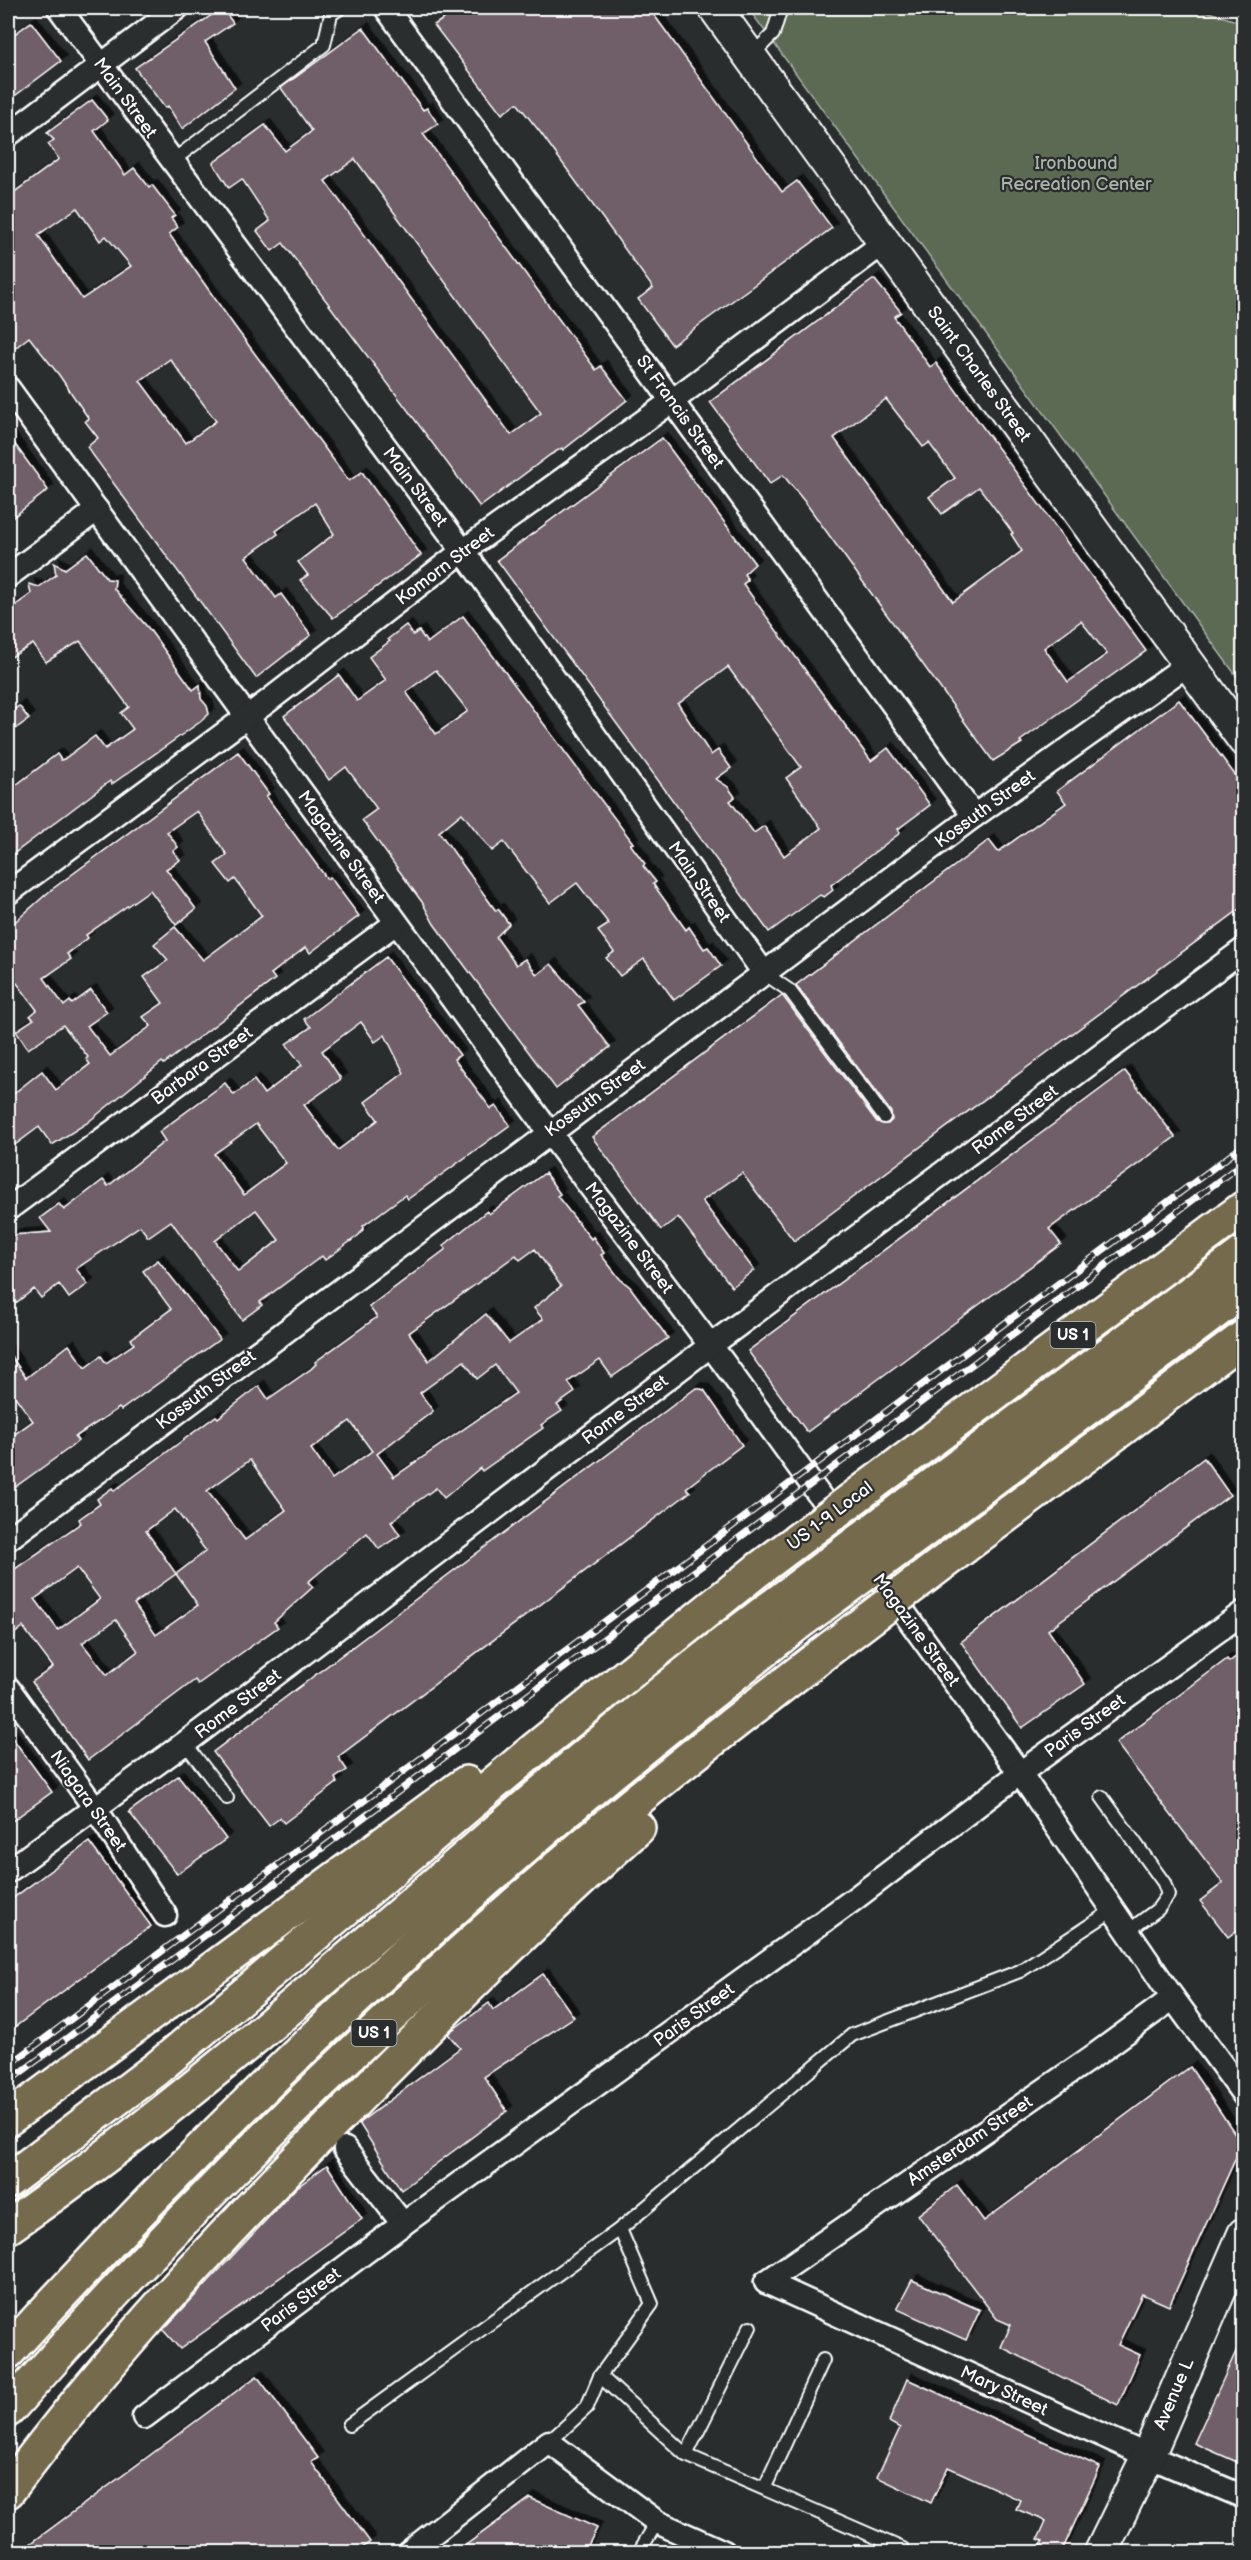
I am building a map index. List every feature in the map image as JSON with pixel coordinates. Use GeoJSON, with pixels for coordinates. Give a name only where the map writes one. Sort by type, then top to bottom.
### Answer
{"type":"FeatureCollection","features":[{"type":"Feature","properties":{"kind":"highway","name":"US 1-9 Local"},"geometry":{"type":"LineString","coordinates":[[535,1749],[759,1569],[1244,1208]]}},
{"type":"Feature","properties":{"kind":"highway"},"geometry":{"type":"LineString","coordinates":[[934,1504],[1244,1253]]}},
{"type":"Feature","properties":{"kind":"highway"},"geometry":{"type":"LineString","coordinates":[[8,2227],[104,2158],[203,2080],[586,1754],[789,1612],[934,1504],[1244,1290]]}},
{"type":"Feature","properties":{"kind":"highway","name":"US 1"},"geometry":{"type":"LineString","coordinates":[[8,2410],[189,2214],[412,1997],[602,1830],[722,1731],[1244,1337]]}},
{"type":"Feature","properties":{"kind":"highway"},"geometry":{"type":"LineString","coordinates":[[8,2352],[106,2245],[211,2138],[396,1961],[789,1612]]}},
{"type":"Feature","properties":{"kind":"highway"},"geometry":{"type":"LineString","coordinates":[[8,2491],[146,2321],[266,2190],[518,1937],[686,1785],[774,1692]]}},
{"type":"Feature","properties":{"kind":"highway"},"geometry":{"type":"LineString","coordinates":[[8,2119],[461,1785],[535,1749]]}},
{"type":"Feature","properties":{"kind":"highway","name":"US 1"},"geometry":{"type":"LineString","coordinates":[[13,2178],[204,2030],[535,1749]]}},
{"type":"Feature","properties":{"kind":"street","name":"Main Street"},"geometry":{"type":"LineString","coordinates":[[59,8],[171,162],[463,551],[764,973]]}},
{"type":"Feature","properties":{"kind":"street"},"geometry":{"type":"LineString","coordinates":[[8,135],[177,8]]}},
{"type":"Feature","properties":{"kind":"street","name":"St Francis Street"},"geometry":{"type":"LineString","coordinates":[[386,8],[974,816]]}},
{"type":"Feature","properties":{"kind":"street","name":"Saint Charles Street"},"geometry":{"type":"LineString","coordinates":[[715,8],[1187,665],[1244,740]]}},
{"type":"Feature","properties":{"kind":"street","name":"Komorn Street"},"geometry":{"type":"LineString","coordinates":[[8,893],[463,551],[672,401],[885,242]]}},
{"type":"Feature","properties":{"kind":"street","name":"Magazine Street"},"geometry":{"type":"LineString","coordinates":[[8,388],[396,923],[710,1346],[1020,1773],[1173,1998],[1244,2095]]}},
{"type":"Feature","properties":{"kind":"street"},"geometry":{"type":"LineString","coordinates":[[8,576],[98,510]]}},
{"type":"Feature","properties":{"kind":"street","name":"Kossuth Street"},"geometry":{"type":"LineString","coordinates":[[8,1539],[974,816],[1187,665]]}},
{"type":"Feature","properties":{"kind":"street","name":"Barbara Street"},"geometry":{"type":"LineString","coordinates":[[8,1209],[396,923]]}},
{"type":"Feature","properties":{"kind":"street","name":"Rome Street"},"geometry":{"type":"LineString","coordinates":[[8,1871],[186,1743],[710,1346],[1244,949]]}},
{"type":"Feature","properties":{"kind":"street","name":"Paris Street"},"geometry":{"type":"LineString","coordinates":[[144,2417],[403,2224],[853,1900],[1020,1773],[1244,1612]]}},
{"type":"Feature","properties":{"kind":"street","name":"Niagara Street"},"geometry":{"type":"LineString","coordinates":[[8,1688],[95,1808],[165,1915]]}},
{"type":"Feature","properties":{"kind":"street","name":"Amsterdam Street"},"geometry":{"type":"LineString","coordinates":[[766,2282],[1095,2055],[1173,1998]]}},
{"type":"Feature","properties":{"kind":"street"},"geometry":{"type":"LineString","coordinates":[[345,2149],[403,2224]]}},
{"type":"Feature","properties":{"kind":"street","name":"Avenue L"},"geometry":{"type":"LineString","coordinates":[[1101,2553],[1148,2456],[1244,2234]]}},
{"type":"Feature","properties":{"kind":"street","name":"Mary Street"},"geometry":{"type":"LineString","coordinates":[[766,2282],[1148,2456],[1244,2497]]}},
{"type":"Feature","properties":{"kind":"street"},"geometry":{"type":"LineString","coordinates":[[409,2553],[549,2442],[657,2522],[724,2553]]}},
{"type":"Feature","properties":{"kind":"lane"},"geometry":{"type":"LineString","coordinates":[[171,162],[324,45],[331,14],[339,8]]}},
{"type":"Feature","properties":{"kind":"lane"},"geometry":{"type":"LineString","coordinates":[[751,57],[773,34],[781,8]]}},
{"type":"Feature","properties":{"kind":"lane"},"geometry":{"type":"LineString","coordinates":[[764,973],[790,991],[884,1117]]}},
{"type":"Feature","properties":{"kind":"lane"},"geometry":{"type":"LineString","coordinates":[[186,1743],[227,1798]]}},
{"type":"Feature","properties":{"kind":"lane"},"geometry":{"type":"LineString","coordinates":[[1102,1797],[1164,1883],[1168,1894],[1158,1909],[1128,1932]]}},
{"type":"Feature","properties":{"kind":"lane"},"geometry":{"type":"LineString","coordinates":[[349,2425],[620,2229],[852,2035],[1020,1971],[1113,1910]]}},
{"type":"Feature","properties":{"kind":"lane"},"geometry":{"type":"LineString","coordinates":[[549,2442],[587,2407],[600,2376],[652,2304],[620,2229]]}},
{"type":"Feature","properties":{"kind":"lane"},"geometry":{"type":"LineString","coordinates":[[686,2455],[750,2327]]}},
{"type":"Feature","properties":{"kind":"lane"},"geometry":{"type":"LineString","coordinates":[[765,2487],[823,2360]]}},
{"type":"Feature","properties":{"kind":"lane"},"geometry":{"type":"LineString","coordinates":[[600,2376],[686,2455],[765,2487],[903,2549]]}},
{"type":"Feature","properties":{"kind":"lane"},"geometry":{"type":"LineString","coordinates":[[639,2553],[657,2522]]}},
{"type":"Feature","properties":{"kind":"green space","name":"Ironbound Recreation Center"},"geometry":{"type":"Polygon","coordinates":[[[748,8],[1196,8],[1243,23],[1243,685],[748,8]]]}},
{"type":"Feature","properties":{"kind":"building"},"geometry":{"type":"Polygon","coordinates":[[[222,8],[233,23],[205,42],[235,88],[182,129],[168,106],[165,108],[135,68],[222,8]]]}},
{"type":"Feature","properties":{"kind":"building"},"geometry":{"type":"Polygon","coordinates":[[[460,8],[649,8],[782,192],[797,181],[832,228],[672,345],[638,299],[653,288],[540,132],[517,103],[502,114],[434,25],[460,8]]]}},
{"type":"Feature","properties":{"kind":"building"},"geometry":{"type":"Polygon","coordinates":[[[31,22],[61,61],[8,101],[8,39],[31,22]]]}},
{"type":"Feature","properties":{"kind":"building"},"geometry":{"type":"Polygon","coordinates":[[[363,28],[423,110],[427,108],[438,124],[423,134],[596,370],[601,366],[627,400],[563,450],[562,448],[550,455],[480,507],[283,243],[272,251],[257,231],[270,221],[242,179],[229,188],[213,163],[265,125],[285,151],[312,131],[281,88],[363,28]],[[355,159],[325,181],[511,435],[541,413],[355,159]]]}},
{"type":"Feature","properties":{"kind":"building"},"geometry":{"type":"Polygon","coordinates":[[[92,100],[108,120],[94,131],[125,175],[134,168],[149,187],[152,185],[175,215],[171,218],[178,227],[169,234],[235,327],[349,481],[362,472],[421,555],[333,618],[300,580],[308,575],[298,562],[334,534],[315,503],[276,531],[278,534],[246,557],[276,598],[281,594],[311,635],[256,678],[87,447],[98,438],[85,421],[89,419],[59,375],[29,337],[15,348],[8,338],[8,197],[59,159],[48,144],[54,140],[47,133],[92,100]],[[77,208],[38,235],[82,299],[131,266],[106,236],[100,241],[77,208]],[[170,359],[140,381],[186,443],[216,421],[170,359]]]}},
{"type":"Feature","properties":{"kind":"building"},"geometry":{"type":"Polygon","coordinates":[[[874,279],[901,312],[894,317],[930,367],[936,363],[1146,651],[1020,741],[1022,743],[993,761],[805,502],[783,475],[770,484],[710,402],[874,279]],[[886,399],[834,438],[953,602],[1022,551],[1011,534],[1013,533],[979,487],[942,514],[929,497],[955,478],[929,443],[923,447],[886,399]],[[1081,621],[1044,648],[1068,682],[1107,654],[1081,621]]]}},
{"type":"Feature","properties":{"kind":"building"},"geometry":{"type":"Polygon","coordinates":[[[8,435],[48,490],[8,521],[8,435]]]}},
{"type":"Feature","properties":{"kind":"building"},"geometry":{"type":"Polygon","coordinates":[[[662,438],[755,564],[744,574],[748,580],[743,584],[871,761],[888,748],[930,805],[898,829],[900,833],[831,885],[833,890],[824,897],[820,895],[769,932],[497,560],[662,438]],[[728,667],[678,704],[711,755],[718,750],[731,768],[716,779],[728,787],[735,797],[730,801],[754,833],[764,826],[784,856],[821,828],[786,778],[801,767],[728,667]]]}},
{"type":"Feature","properties":{"kind":"building"},"geometry":{"type":"Polygon","coordinates":[[[87,553],[107,579],[115,580],[114,589],[149,629],[193,690],[200,685],[201,699],[207,706],[209,714],[112,784],[110,781],[8,858],[8,791],[57,754],[61,760],[64,759],[95,736],[105,749],[133,729],[121,713],[129,707],[80,641],[46,662],[33,644],[8,659],[8,611],[31,594],[29,584],[39,587],[56,575],[54,563],[65,569],[87,553]]]}},
{"type":"Feature","properties":{"kind":"building"},"geometry":{"type":"Polygon","coordinates":[[[463,616],[633,843],[630,844],[656,882],[653,884],[686,930],[689,927],[704,949],[708,947],[721,966],[674,1000],[644,959],[620,976],[606,958],[614,952],[598,931],[609,924],[577,883],[550,903],[504,842],[492,851],[462,813],[439,832],[496,911],[498,909],[509,924],[496,937],[516,965],[525,959],[537,975],[551,964],[584,1002],[578,1005],[610,1047],[556,1089],[434,924],[422,902],[362,820],[377,809],[346,767],[329,780],[284,716],[339,675],[357,701],[386,680],[369,657],[406,625],[413,635],[419,631],[427,643],[463,616]],[[436,670],[406,692],[436,734],[468,711],[436,670]]]}},
{"type":"Feature","properties":{"kind":"building"},"geometry":{"type":"Polygon","coordinates":[[[1179,700],[1244,787],[1244,906],[794,1241],[742,1173],[702,1201],[754,1270],[732,1287],[678,1217],[661,1230],[592,1137],[782,995],[877,1122],[888,1124],[892,1120],[891,1112],[796,985],[989,840],[998,852],[1066,803],[1057,791],[1179,700]]]}},
{"type":"Feature","properties":{"kind":"building"},"geometry":{"type":"Polygon","coordinates":[[[19,706],[29,719],[8,734],[8,714],[19,706]]]}},
{"type":"Feature","properties":{"kind":"building"},"geometry":{"type":"Polygon","coordinates":[[[238,752],[269,794],[266,796],[327,879],[330,877],[359,916],[310,953],[306,947],[271,974],[275,979],[164,1064],[162,1062],[87,1123],[52,1145],[39,1127],[8,1150],[8,1098],[42,1071],[56,1090],[90,1064],[86,1059],[88,1057],[63,1025],[28,1049],[16,1031],[34,1019],[30,1016],[37,1010],[17,983],[8,990],[8,928],[51,890],[238,752]],[[197,811],[167,832],[178,847],[173,851],[180,860],[166,869],[196,909],[176,925],[150,890],[86,935],[88,938],[67,954],[71,959],[44,978],[64,1006],[70,1001],[72,1004],[91,990],[107,1012],[87,1026],[110,1056],[151,1026],[143,1017],[163,1003],[144,977],[168,960],[154,944],[175,927],[203,960],[262,916],[235,879],[230,883],[215,864],[227,855],[197,811]]]}},
{"type":"Feature","properties":{"kind":"building"},"geometry":{"type":"Polygon","coordinates":[[[386,957],[460,1055],[454,1059],[491,1109],[496,1106],[510,1125],[408,1199],[405,1195],[363,1226],[359,1235],[325,1260],[322,1256],[260,1302],[262,1305],[242,1320],[171,1221],[148,1237],[140,1226],[76,1269],[88,1284],[69,1298],[59,1284],[41,1298],[34,1289],[8,1309],[8,1239],[13,1235],[51,1232],[40,1218],[59,1204],[64,1210],[103,1180],[108,1186],[165,1141],[159,1132],[225,1083],[234,1095],[254,1080],[264,1094],[302,1065],[286,1044],[311,1027],[304,1019],[386,957]],[[361,1022],[322,1051],[341,1079],[304,1105],[338,1150],[378,1120],[365,1102],[404,1073],[385,1035],[375,1042],[361,1022]],[[256,1124],[214,1154],[244,1195],[286,1163],[256,1124]],[[256,1210],[215,1241],[238,1272],[279,1240],[256,1210]]]}},
{"type":"Feature","properties":{"kind":"building"},"geometry":{"type":"Polygon","coordinates":[[[1125,1071],[1175,1137],[1049,1229],[1061,1244],[807,1432],[748,1351],[1125,1071]]]}},
{"type":"Feature","properties":{"kind":"building"},"geometry":{"type":"Polygon","coordinates":[[[545,1173],[560,1194],[557,1196],[591,1239],[593,1237],[604,1253],[601,1255],[620,1279],[630,1287],[668,1338],[612,1377],[600,1360],[568,1382],[575,1392],[557,1405],[562,1411],[541,1425],[543,1428],[482,1471],[480,1468],[444,1498],[436,1488],[408,1508],[391,1522],[400,1535],[379,1549],[367,1533],[308,1582],[313,1587],[274,1622],[278,1627],[198,1684],[195,1680],[88,1760],[32,1682],[53,1667],[23,1627],[8,1639],[8,1574],[81,1523],[79,1519],[100,1504],[97,1499],[112,1488],[114,1491],[216,1416],[218,1418],[259,1386],[268,1399],[311,1369],[316,1364],[315,1362],[377,1317],[369,1307],[446,1249],[443,1246],[487,1211],[489,1214],[545,1173]],[[535,1249],[520,1260],[516,1255],[409,1333],[429,1361],[486,1314],[509,1343],[543,1319],[534,1308],[561,1286],[535,1249]],[[464,1361],[420,1393],[433,1411],[377,1454],[394,1477],[516,1393],[495,1365],[477,1379],[464,1361]],[[350,1421],[311,1449],[332,1479],[372,1451],[350,1421]],[[250,1460],[207,1491],[245,1540],[286,1510],[250,1460]],[[175,1509],[146,1531],[176,1574],[206,1551],[175,1509]],[[77,1568],[35,1599],[58,1630],[100,1599],[77,1568]],[[176,1574],[134,1604],[156,1635],[198,1605],[176,1574]],[[116,1620],[82,1643],[107,1675],[138,1651],[116,1620]]]}},
{"type":"Feature","properties":{"kind":"building"},"geometry":{"type":"Polygon","coordinates":[[[158,1260],[220,1339],[121,1410],[119,1408],[75,1437],[78,1441],[71,1447],[8,1492],[8,1439],[33,1421],[8,1387],[8,1352],[26,1378],[69,1345],[85,1368],[101,1356],[106,1363],[134,1344],[131,1339],[171,1309],[143,1271],[158,1260]]]}},
{"type":"Feature","properties":{"kind":"building"},"geometry":{"type":"Polygon","coordinates":[[[696,1388],[704,1390],[742,1445],[686,1488],[690,1492],[338,1757],[347,1770],[335,1778],[337,1783],[284,1823],[280,1818],[269,1826],[213,1752],[696,1388]]]}},
{"type":"Feature","properties":{"kind":"building"},"geometry":{"type":"Polygon","coordinates":[[[1204,1458],[1230,1495],[1048,1630],[1085,1684],[1022,1728],[961,1642],[1204,1458]]]}},
{"type":"Feature","properties":{"kind":"building"},"geometry":{"type":"Polygon","coordinates":[[[1244,1651],[1244,1925],[1228,1937],[1200,1901],[1223,1883],[1116,1743],[1227,1659],[1229,1662],[1244,1651]]]}},
{"type":"Feature","properties":{"kind":"building"},"geometry":{"type":"Polygon","coordinates":[[[8,1732],[52,1792],[8,1824],[8,1732]]]}},
{"type":"Feature","properties":{"kind":"building"},"geometry":{"type":"Polygon","coordinates":[[[178,1776],[226,1839],[177,1874],[129,1812],[178,1776]]]}},
{"type":"Feature","properties":{"kind":"building"},"geometry":{"type":"Polygon","coordinates":[[[89,1842],[151,1926],[8,2032],[8,1902],[89,1842]]]}},
{"type":"Feature","properties":{"kind":"building"},"geometry":{"type":"Polygon","coordinates":[[[543,1974],[574,2017],[484,2077],[507,2111],[401,2190],[359,2123],[460,2048],[448,2034],[451,2031],[489,2003],[493,2010],[543,1974]]]}},
{"type":"Feature","properties":{"kind":"building"},"geometry":{"type":"Polygon","coordinates":[[[1190,2067],[1242,2144],[1169,2306],[1142,2294],[1118,2345],[1140,2355],[1118,2405],[1001,2347],[1011,2325],[997,2319],[918,2215],[957,2185],[984,2221],[1190,2067]]]}},
{"type":"Feature","properties":{"kind":"building"},"geometry":{"type":"Polygon","coordinates":[[[327,2165],[362,2219],[180,2349],[163,2330],[296,2188],[327,2165]]]}},
{"type":"Feature","properties":{"kind":"building"},"geometry":{"type":"Polygon","coordinates":[[[912,2280],[980,2310],[966,2340],[897,2309],[912,2280]]]}},
{"type":"Feature","properties":{"kind":"building"},"geometry":{"type":"Polygon","coordinates":[[[1244,2334],[1244,2465],[1194,2443],[1244,2334]]]}},
{"type":"Feature","properties":{"kind":"building"},"geometry":{"type":"Polygon","coordinates":[[[257,2376],[318,2458],[311,2462],[370,2542],[356,2553],[18,2553],[257,2376]]]}},
{"type":"Feature","properties":{"kind":"building"},"geometry":{"type":"Polygon","coordinates":[[[907,2379],[1100,2467],[1061,2553],[1038,2553],[1043,2541],[1038,2539],[1046,2521],[1016,2509],[1020,2500],[948,2467],[931,2503],[877,2477],[900,2428],[889,2422],[907,2379]]]}},
{"type":"Feature","properties":{"kind":"building"},"geometry":{"type":"Polygon","coordinates":[[[530,2498],[597,2528],[584,2553],[455,2553],[530,2498]]]}},
{"type":"Feature","properties":{"kind":"railway"},"geometry":{"type":"LineString","coordinates":[[8,2066],[1244,1145]]}},
{"type":"Feature","properties":{"kind":"railway"},"geometry":{"type":"LineString","coordinates":[[8,2082],[1244,1162]]}}]}
